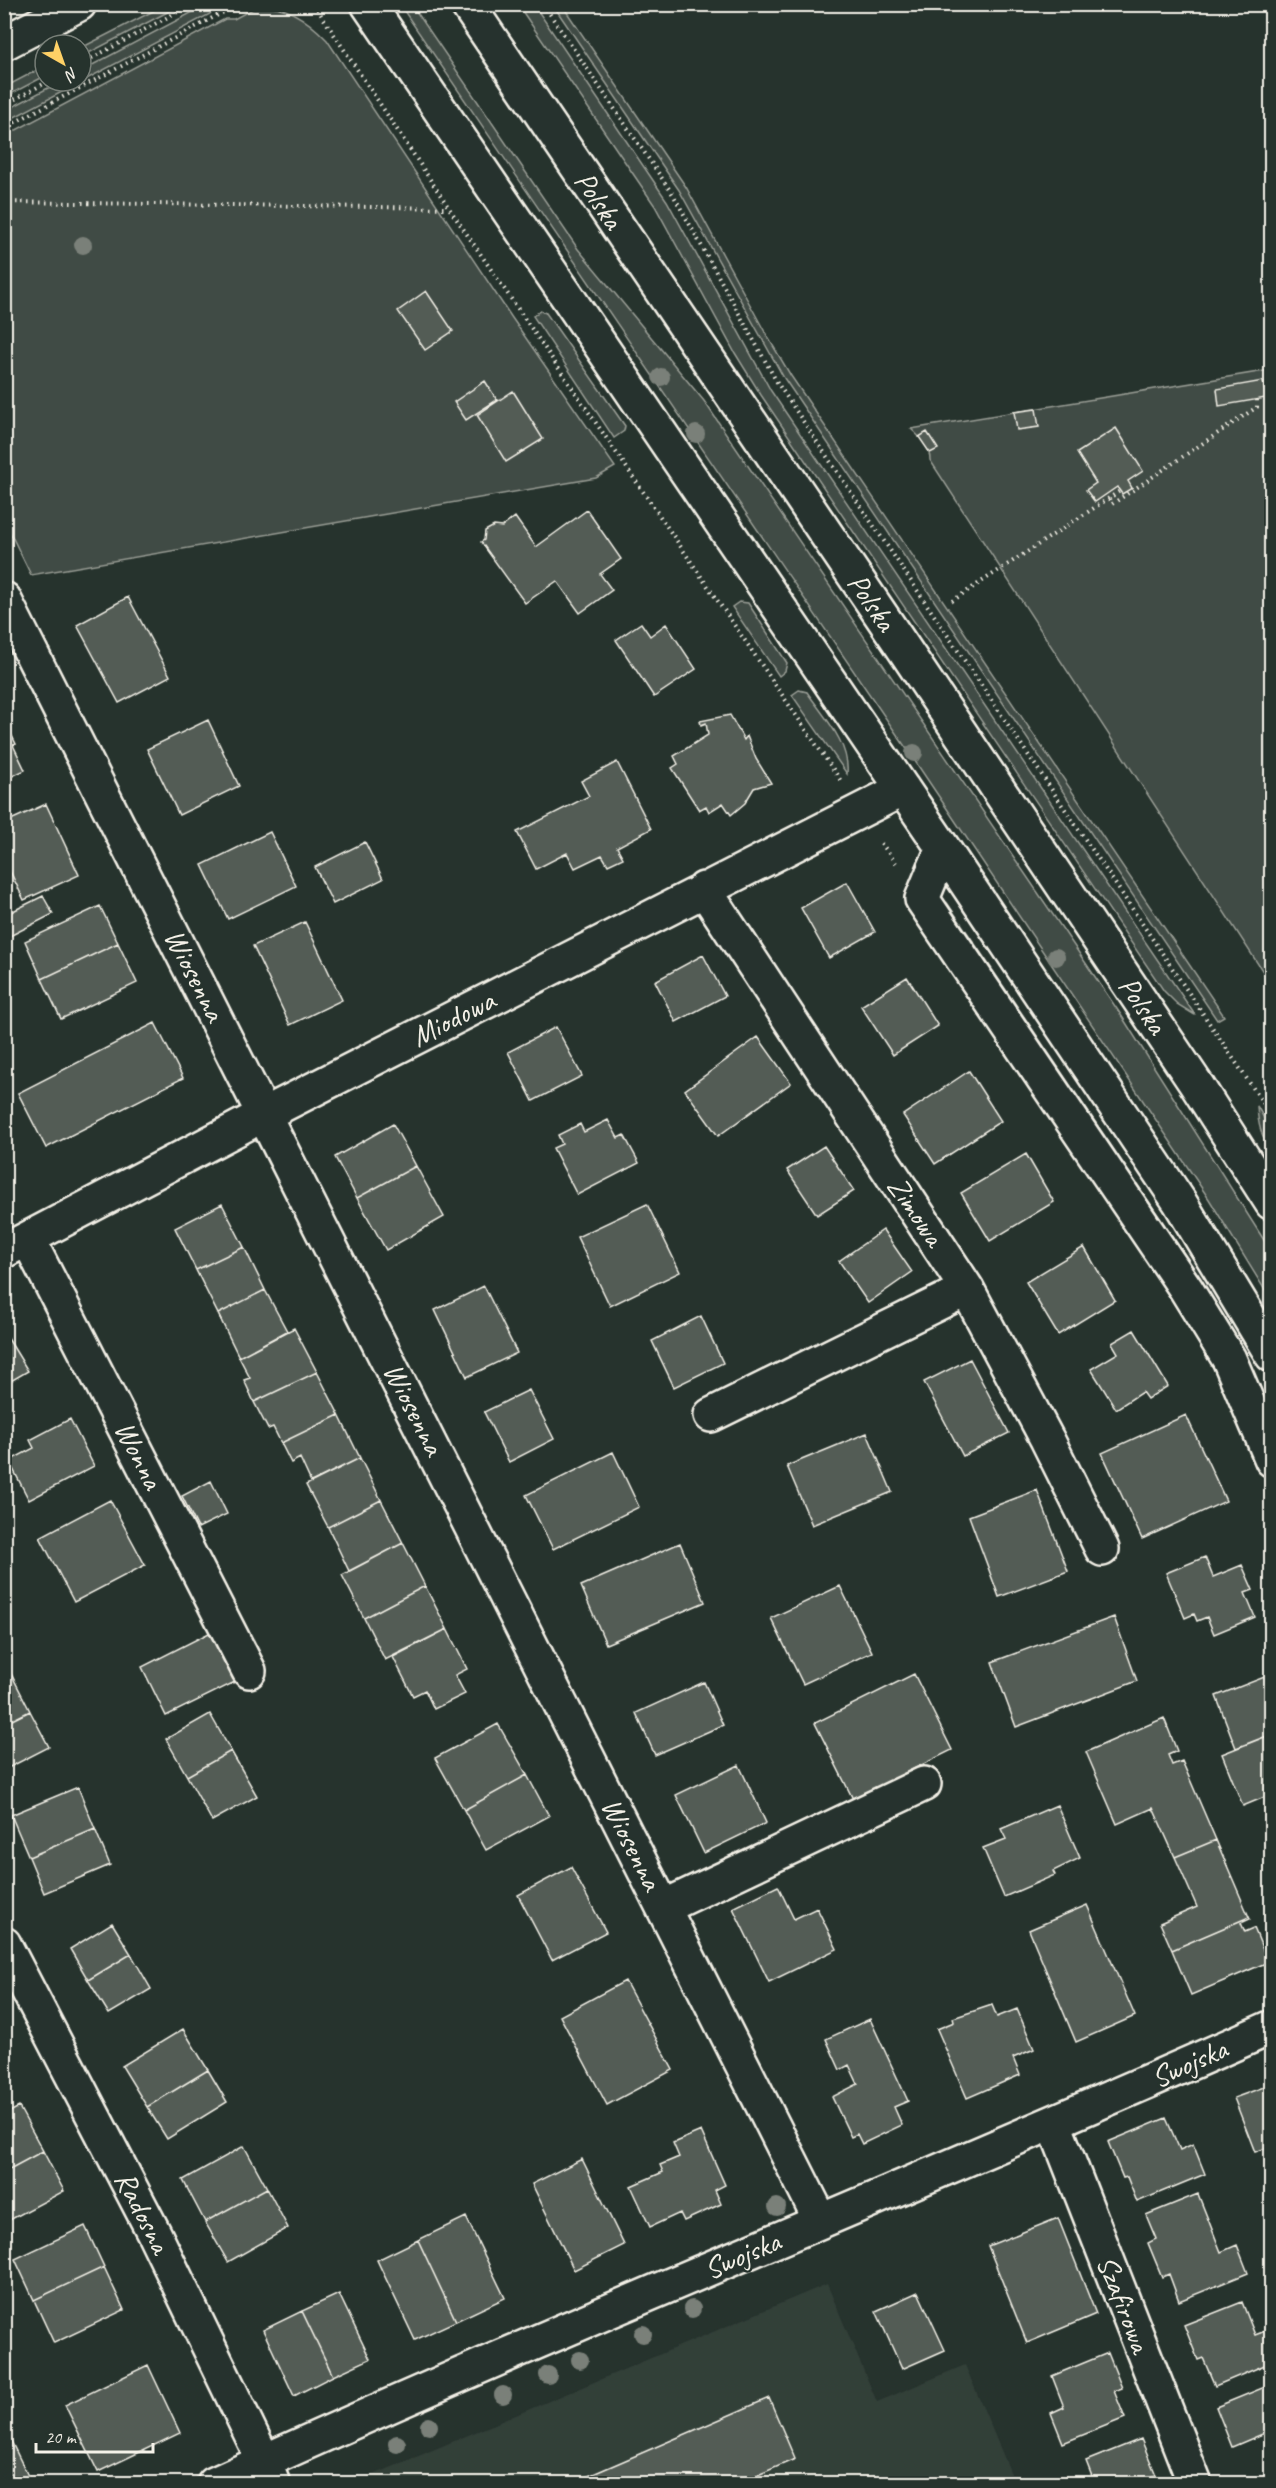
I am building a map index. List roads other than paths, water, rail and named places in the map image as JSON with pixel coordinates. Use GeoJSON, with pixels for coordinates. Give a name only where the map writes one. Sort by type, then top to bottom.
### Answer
{"type":"FeatureCollection","features":[{"type":"Feature","properties":{"kind":"street"},"geometry":{"type":"LineString","coordinates":[[4,43],[79,4]]}},
{"type":"Feature","properties":{"kind":"street"},"geometry":{"type":"LineString","coordinates":[[368,4],[943,848],[1179,1201],[1272,1355]]}},
{"type":"Feature","properties":{"kind":"street","name":"Polska"},"geometry":{"type":"LineString","coordinates":[[467,4],[900,643],[1196,1084],[1272,1203]]}},
{"type":"Feature","properties":{"kind":"street","name":"Wiosenna"},"geometry":{"type":"LineString","coordinates":[[4,599],[821,2221]]}},
{"type":"Feature","properties":{"kind":"street","name":"Miodowa"},"geometry":{"type":"LineString","coordinates":[[16,1245],[265,1114],[903,789]]}},
{"type":"Feature","properties":{"kind":"street"},"geometry":{"type":"LineString","coordinates":[[943,848],[922,899],[1192,1299],[1229,1359],[1272,1460]]}},
{"type":"Feature","properties":{"kind":"street","name":"Zimowa"},"geometry":{"type":"LineString","coordinates":[[704,889],[967,1289],[1047,1439],[1102,1549]]}},
{"type":"Feature","properties":{"kind":"street","name":"Wonna"},"geometry":{"type":"LineString","coordinates":[[16,1245],[249,1671]]}},
{"type":"Feature","properties":{"kind":"street"},"geometry":{"type":"LineString","coordinates":[[711,1415],[967,1289]]}},
{"type":"Feature","properties":{"kind":"street"},"geometry":{"type":"LineString","coordinates":[[663,1907],[924,1784]]}},
{"type":"Feature","properties":{"kind":"street","name":"Radosna"},"geometry":{"type":"LineString","coordinates":[[4,1944],[154,2233],[269,2472]]}},
{"type":"Feature","properties":{"kind":"street","name":"Swojska"},"geometry":{"type":"LineString","coordinates":[[214,2484],[269,2472],[821,2221],[1053,2124],[1272,2027]]}},
{"type":"Feature","properties":{"kind":"street","name":"Szafirowa"},"geometry":{"type":"LineString","coordinates":[[1053,2124],[1195,2484]]}}]}
